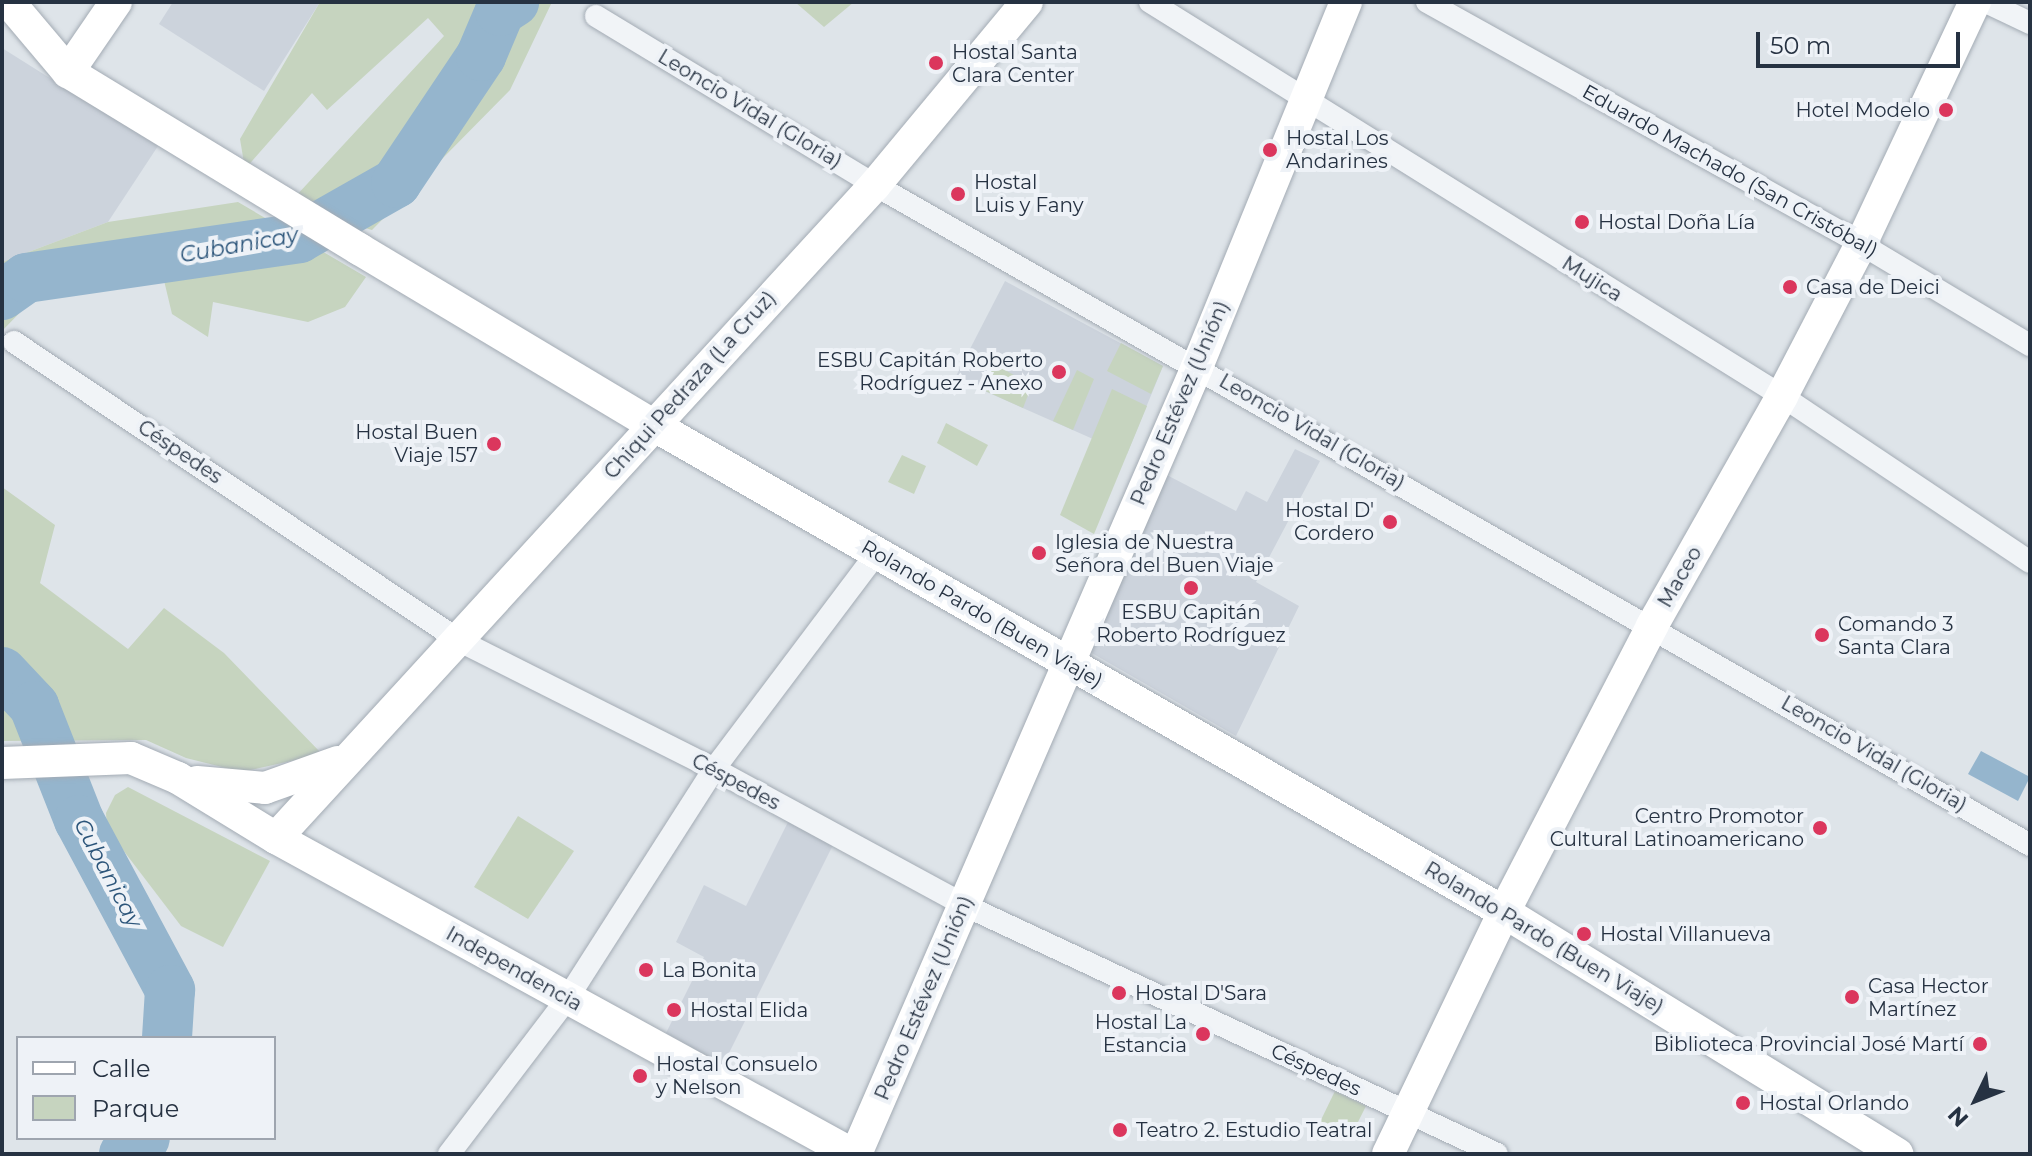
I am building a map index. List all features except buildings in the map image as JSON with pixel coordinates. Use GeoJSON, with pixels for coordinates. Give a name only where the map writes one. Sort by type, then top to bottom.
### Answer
{"type":"FeatureCollection","features":[{"type":"Feature","properties":{"kind":"main road","name":"Rolando Pardo (Buen Viaje)"},"geometry":{"type":"LineString","coordinates":[[9,2],[68,72],[653,425],[1504,912],[1898,1154]]}},
{"type":"Feature","properties":{"kind":"main road"},"geometry":{"type":"LineString","coordinates":[[68,72],[116,2]]}},
{"type":"Feature","properties":{"kind":"main road","name":"Chiqui Pedraza (La Cruz)"},"geometry":{"type":"LineString","coordinates":[[276,838],[344,760],[460,641],[653,425],[875,185],[1027,2]]}},
{"type":"Feature","properties":{"kind":"main road","name":"Pedro Estévez (Unión)"},"geometry":{"type":"LineString","coordinates":[[854,1154],[1197,367],[1346,2]]}},
{"type":"Feature","properties":{"kind":"main road","name":"Maceo"},"geometry":{"type":"LineString","coordinates":[[1388,1154],[1504,912],[1652,626],[1782,396],[1861,244],[1975,2]]}},
{"type":"Feature","properties":{"kind":"main road"},"geometry":{"type":"LineString","coordinates":[[2,763],[131,758],[178,778]]}},
{"type":"Feature","properties":{"kind":"main road","name":"Chiqui Pedraza (La Cruz)"},"geometry":{"type":"LineString","coordinates":[[178,778],[231,789],[265,788],[344,760]]}},
{"type":"Feature","properties":{"kind":"main road","name":"Independencia"},"geometry":{"type":"LineString","coordinates":[[178,778],[276,838],[854,1154]]}},
{"type":"Feature","properties":{"kind":"street","name":"Mujica"},"geometry":{"type":"LineString","coordinates":[[1150,2],[1782,396],[2030,562]]}},
{"type":"Feature","properties":{"kind":"street","name":"Eduardo Machado (San Cristóbal)"},"geometry":{"type":"LineString","coordinates":[[1427,2],[1861,244],[2030,345]]}},
{"type":"Feature","properties":{"kind":"street"},"geometry":{"type":"LineString","coordinates":[[1986,2],[2030,23]]}},
{"type":"Feature","properties":{"kind":"street","name":"Leoncio Vidal (Gloria)"},"geometry":{"type":"LineString","coordinates":[[596,16],[875,185],[1652,626],[2030,845]]}},
{"type":"Feature","properties":{"kind":"street","name":"Céspedes"},"geometry":{"type":"LineString","coordinates":[[14,342],[460,641],[714,769],[964,905],[1497,1154]]}},
{"type":"Feature","properties":{"kind":"street"},"geometry":{"type":"LineString","coordinates":[[449,1154],[567,999],[714,769],[876,554]]}},
{"type":"Feature","properties":{"kind":"shaded area"},"geometry":{"type":"Polygon","coordinates":[[[173,2],[320,2],[264,91],[159,24],[173,2]]]}},
{"type":"Feature","properties":{"kind":"shaded area"},"geometry":{"type":"Polygon","coordinates":[[[2,48],[158,146],[108,222],[2,262],[2,48]]]}},
{"type":"Feature","properties":{"kind":"shaded area","name":"ESBU Capitán Roberto Rodríguez - Anexo"},"geometry":{"type":"Polygon","coordinates":[[[1005,281],[1163,366],[1127,454],[955,378],[1005,281]]]}},
{"type":"Feature","properties":{"kind":"shaded area","name":"ESBU Capitán Roberto Rodríguez"},"geometry":{"type":"Polygon","coordinates":[[[1295,449],[1320,461],[1256,582],[1299,606],[1236,736],[1090,652],[1163,473],[1236,511],[1246,491],[1267,502],[1295,449]]]}},
{"type":"Feature","properties":{"kind":"shaded area"},"geometry":{"type":"Polygon","coordinates":[[[788,822],[833,845],[723,1065],[666,1033],[704,957],[676,942],[704,885],[746,906],[788,822]]]}},
{"type":"Feature","properties":{"kind":"green space"},"geometry":{"type":"Polygon","coordinates":[[[320,2],[552,2],[510,90],[372,230],[332,219],[295,197],[444,36],[428,18],[327,110],[312,93],[245,169],[240,139],[320,2]]]}},
{"type":"Feature","properties":{"kind":"green space"},"geometry":{"type":"Polygon","coordinates":[[[795,2],[854,2],[824,27],[795,2]]]}},
{"type":"Feature","properties":{"kind":"green space"},"geometry":{"type":"Polygon","coordinates":[[[238,202],[366,277],[345,307],[308,322],[213,302],[208,337],[172,314],[162,272],[34,298],[2,331],[2,262],[108,222],[238,202]]]}},
{"type":"Feature","properties":{"kind":"green space"},"geometry":{"type":"Polygon","coordinates":[[[1121,343],[1163,366],[1151,394],[1107,371],[1121,343]]]}},
{"type":"Feature","properties":{"kind":"green space"},"geometry":{"type":"Polygon","coordinates":[[[994,364],[1032,385],[1023,408],[981,389],[994,364]]]}},
{"type":"Feature","properties":{"kind":"green space"},"geometry":{"type":"Polygon","coordinates":[[[1077,370],[1094,379],[1073,430],[1053,421],[1077,370]]]}},
{"type":"Feature","properties":{"kind":"green space"},"geometry":{"type":"Polygon","coordinates":[[[1112,389],[1147,406],[1094,534],[1060,515],[1112,389]]]}},
{"type":"Feature","properties":{"kind":"green space"},"geometry":{"type":"Polygon","coordinates":[[[946,423],[988,445],[977,466],[937,443],[946,423]]]}},
{"type":"Feature","properties":{"kind":"green space"},"geometry":{"type":"Polygon","coordinates":[[[902,455],[926,466],[914,494],[888,482],[902,455]]]}},
{"type":"Feature","properties":{"kind":"green space"},"geometry":{"type":"Polygon","coordinates":[[[2,487],[55,525],[40,583],[128,649],[164,608],[224,653],[322,754],[242,772],[186,758],[146,740],[2,741],[2,487]]]}},
{"type":"Feature","properties":{"kind":"green space"},"geometry":{"type":"Polygon","coordinates":[[[128,787],[270,861],[223,947],[181,926],[107,829],[106,813],[115,795],[128,787]]]}},
{"type":"Feature","properties":{"kind":"green space"},"geometry":{"type":"Polygon","coordinates":[[[518,816],[574,851],[528,919],[474,887],[518,816]]]}},
{"type":"Feature","properties":{"kind":"green space"},"geometry":{"type":"Polygon","coordinates":[[[1335,1091],[1366,1106],[1350,1138],[1319,1124],[1335,1091]]]}},
{"type":"Feature","properties":{"kind":"water"},"geometry":{"type":"Polygon","coordinates":[[[1981,751],[2030,777],[2018,801],[1968,774],[1981,751]]]}},
{"type":"Feature","properties":{"kind":"waterway","name":"Cubanicay"},"geometry":{"type":"LineString","coordinates":[[2,295],[26,278],[299,238],[396,183],[481,56],[500,11],[514,2]]}},
{"type":"Feature","properties":{"kind":"waterway","name":"Cubanicay"},"geometry":{"type":"LineString","coordinates":[[2,672],[34,706],[79,820],[170,990],[167,1036]]}},
{"type":"Feature","properties":{"kind":"waterway","name":"Cubanicay"},"geometry":{"type":"LineString","coordinates":[[124,1154],[142,1140]]}},
{"type":"Feature","properties":{"kind":"place","name":"Hostal Santa Clara Center"},"geometry":{"type":"Point","coordinates":[936,63]}},
{"type":"Feature","properties":{"kind":"place","name":"Hotel Modelo"},"geometry":{"type":"Point","coordinates":[1946,110]}},
{"type":"Feature","properties":{"kind":"place","name":"Hostal Los Andarines"},"geometry":{"type":"Point","coordinates":[1270,150]}},
{"type":"Feature","properties":{"kind":"place","name":"Hostal Luis y Fany"},"geometry":{"type":"Point","coordinates":[958,194]}},
{"type":"Feature","properties":{"kind":"place","name":"Hostal Doña Lía"},"geometry":{"type":"Point","coordinates":[1582,222]}},
{"type":"Feature","properties":{"kind":"place","name":"Casa de Deici"},"geometry":{"type":"Point","coordinates":[1790,287]}},
{"type":"Feature","properties":{"kind":"place","name":"ESBU Capitán Roberto Rodríguez - Anexo"},"geometry":{"type":"Point","coordinates":[1059,372]}},
{"type":"Feature","properties":{"kind":"place","name":"Hostal Buen Viaje 157"},"geometry":{"type":"Point","coordinates":[494,444]}},
{"type":"Feature","properties":{"kind":"place","name":"Hostal D' Cordero"},"geometry":{"type":"Point","coordinates":[1390,522]}},
{"type":"Feature","properties":{"kind":"place","name":"Iglesia de Nuestra Señora del Buen Viaje"},"geometry":{"type":"Point","coordinates":[1039,553]}},
{"type":"Feature","properties":{"kind":"place","name":"ESBU Capitán Roberto Rodríguez"},"geometry":{"type":"Point","coordinates":[1191,588]}},
{"type":"Feature","properties":{"kind":"place","name":"Comando 3 Santa Clara"},"geometry":{"type":"Point","coordinates":[1822,635]}},
{"type":"Feature","properties":{"kind":"place","name":"Centro Promotor Cultural Latinoamericano"},"geometry":{"type":"Point","coordinates":[1820,828]}},
{"type":"Feature","properties":{"kind":"place","name":"Hostal Villanueva"},"geometry":{"type":"Point","coordinates":[1584,934]}},
{"type":"Feature","properties":{"kind":"place","name":"La Bonita"},"geometry":{"type":"Point","coordinates":[646,970]}},
{"type":"Feature","properties":{"kind":"place","name":"Hostal D'Sara"},"geometry":{"type":"Point","coordinates":[1119,993]}},
{"type":"Feature","properties":{"kind":"place","name":"Casa Hector Martínez"},"geometry":{"type":"Point","coordinates":[1852,997]}},
{"type":"Feature","properties":{"kind":"place","name":"Hostal Elida"},"geometry":{"type":"Point","coordinates":[674,1010]}},
{"type":"Feature","properties":{"kind":"place","name":"Hostal La Estancia"},"geometry":{"type":"Point","coordinates":[1203,1034]}},
{"type":"Feature","properties":{"kind":"place","name":"Biblioteca Provincial José Martí"},"geometry":{"type":"Point","coordinates":[1980,1044]}},
{"type":"Feature","properties":{"kind":"place","name":"Hostal Consuelo y Nelson"},"geometry":{"type":"Point","coordinates":[640,1076]}},
{"type":"Feature","properties":{"kind":"place","name":"Hostal Orlando"},"geometry":{"type":"Point","coordinates":[1743,1103]}},
{"type":"Feature","properties":{"kind":"place","name":"Teatro 2. Estudio Teatral"},"geometry":{"type":"Point","coordinates":[1120,1130]}}]}
